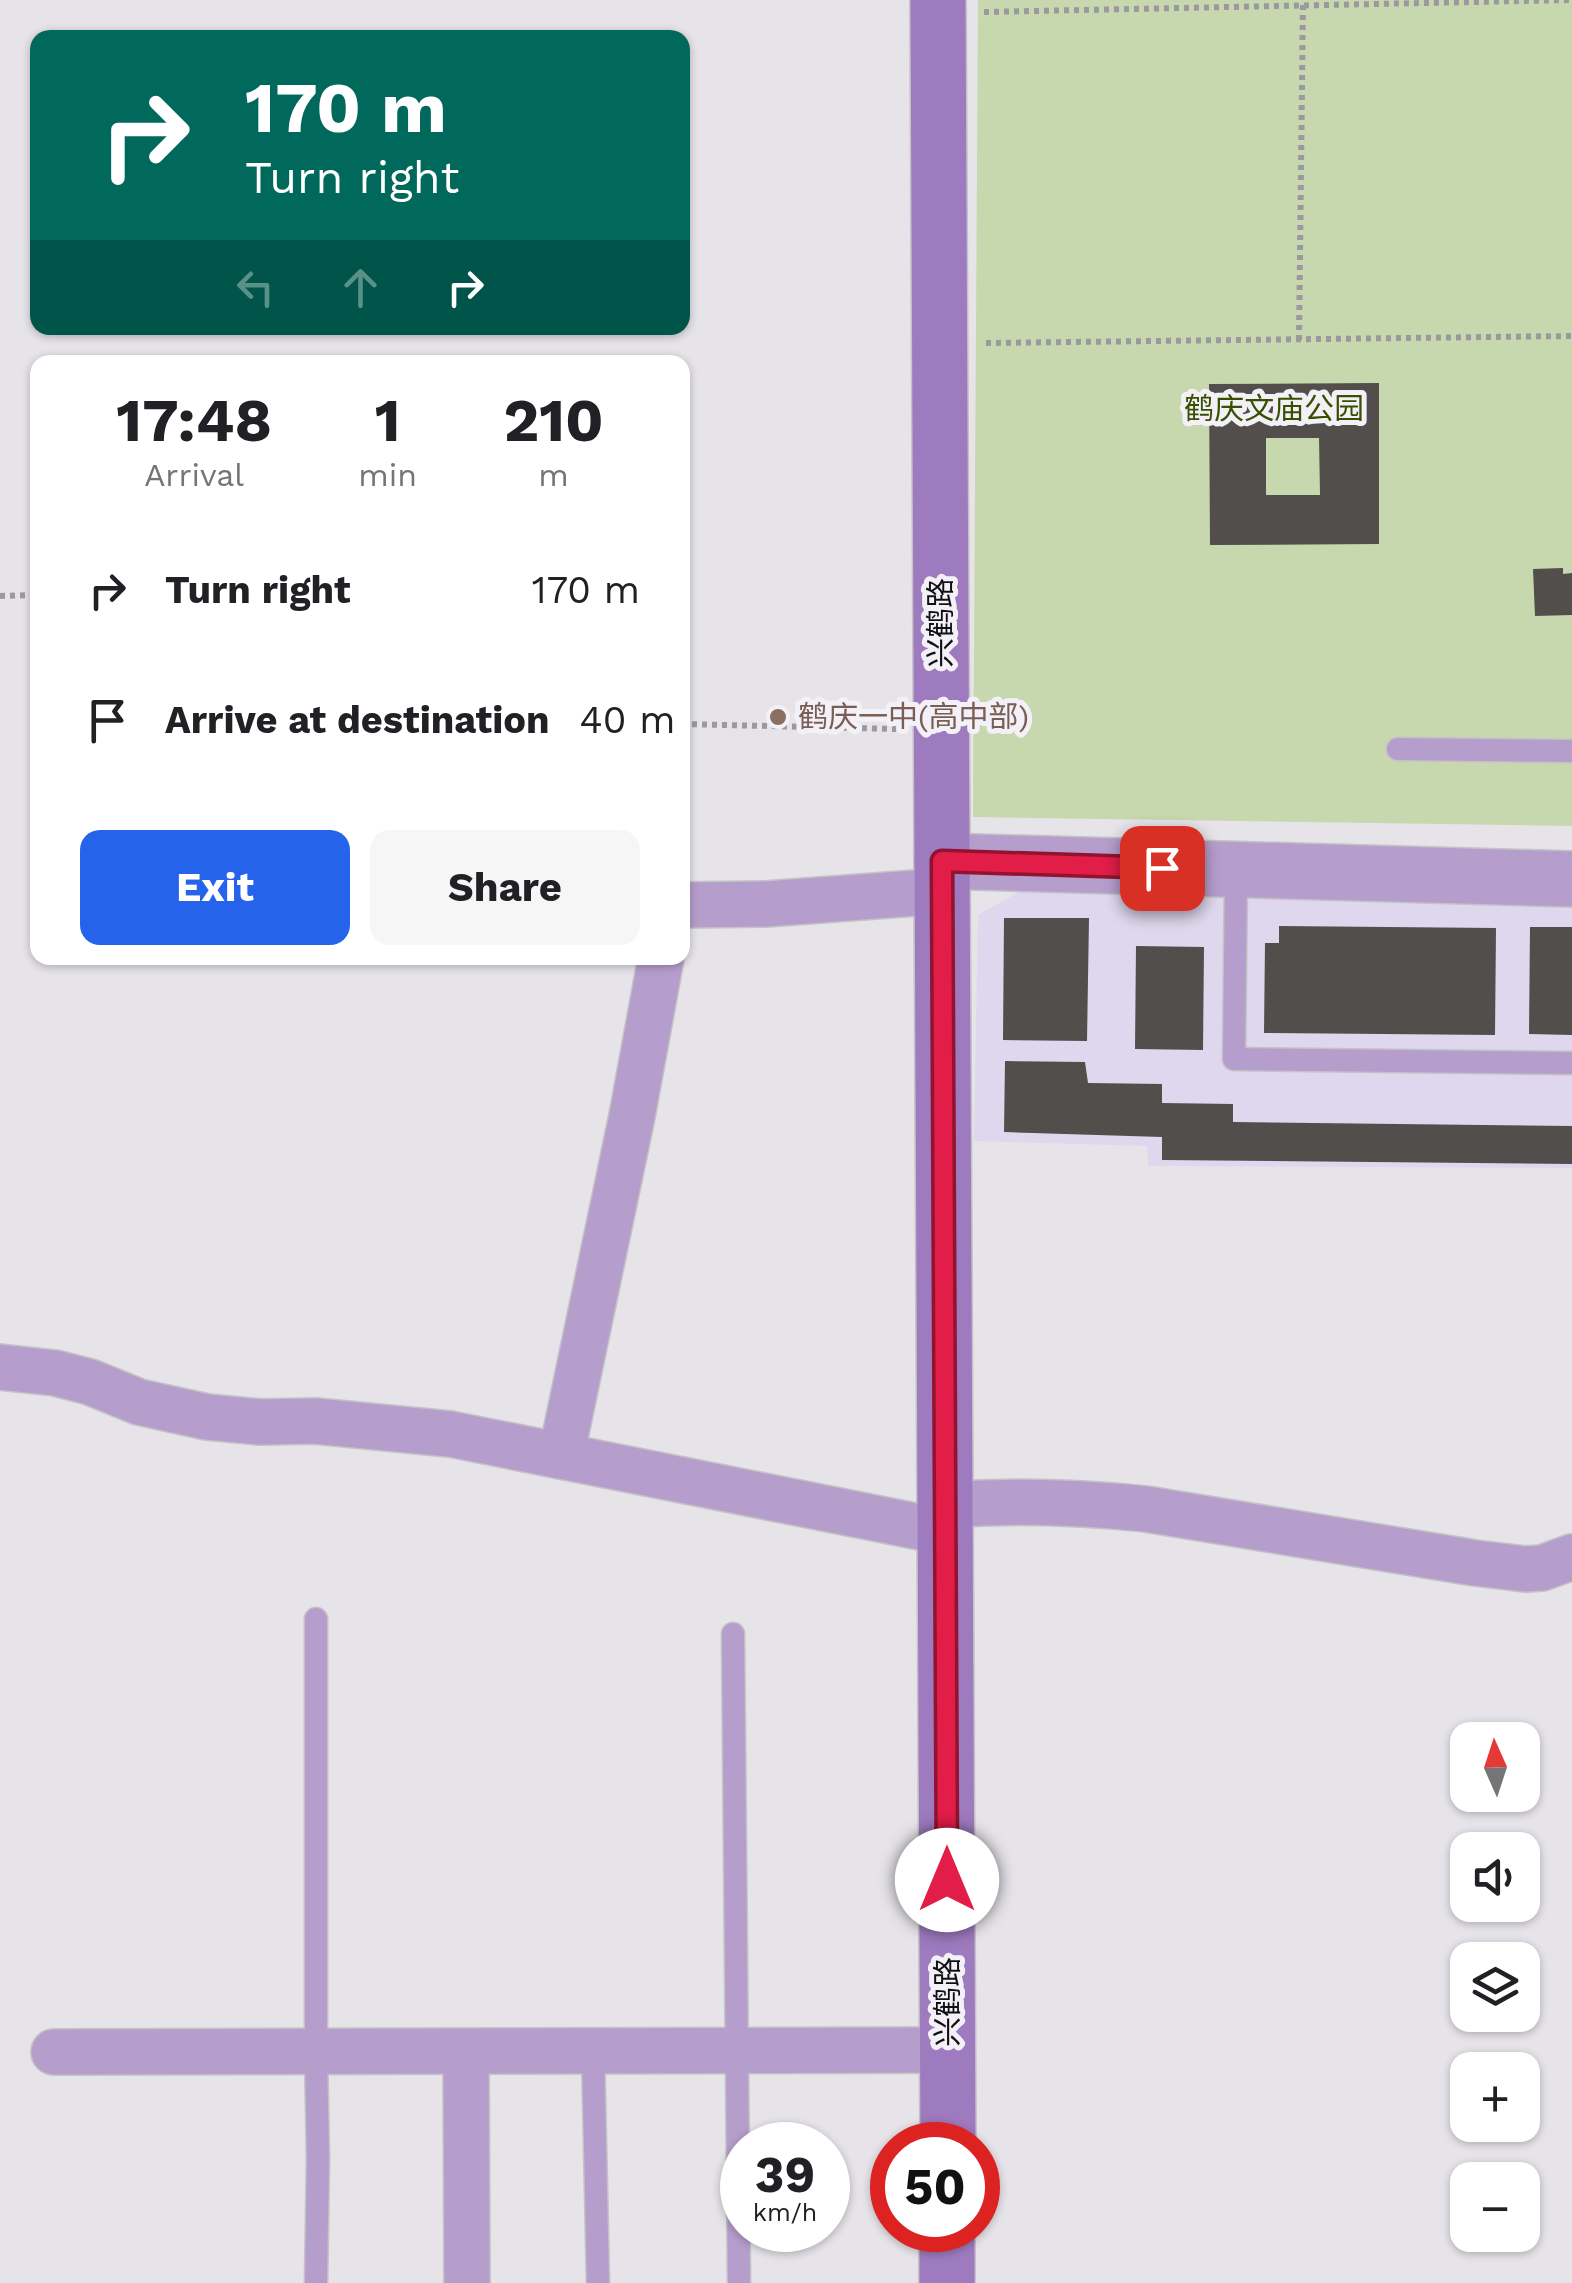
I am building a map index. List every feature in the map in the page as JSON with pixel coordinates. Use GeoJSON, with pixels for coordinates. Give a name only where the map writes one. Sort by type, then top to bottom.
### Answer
{"type":"FeatureCollection","features":[{"type":"Feature","properties":{"kind":"main road","name":"兴鹤路"},"geometry":{"type":"LineString","coordinates":[[938,7],[948,2122]]}},
{"type":"Feature","properties":{"kind":"main road"},"geometry":{"type":"LineString","coordinates":[[946,2283],[947,2252]]}},
{"type":"Feature","properties":{"kind":"street"},"geometry":{"type":"LineString","coordinates":[[690,905],[766,904],[942,876],[1236,870],[1572,879]]}},
{"type":"Feature","properties":{"kind":"street"},"geometry":{"type":"LineString","coordinates":[[561,1456],[661,965]]}},
{"type":"Feature","properties":{"kind":"street"},"geometry":{"type":"LineString","coordinates":[[0,1367],[72,1377],[139,1402],[207,1417],[450,1434],[946,1519],[993,1501],[1094,1504],[1525,1569],[1542,1568],[1572,1557]]}},
{"type":"Feature","properties":{"kind":"street"},"geometry":{"type":"LineString","coordinates":[[54,2052],[948,2050]]}},
{"type":"Feature","properties":{"kind":"street"},"geometry":{"type":"LineString","coordinates":[[466,2052],[467,2283]]}},
{"type":"Feature","properties":{"kind":"lane"},"geometry":{"type":"LineString","coordinates":[[1398,749],[1572,751]]}},
{"type":"Feature","properties":{"kind":"lane"},"geometry":{"type":"LineString","coordinates":[[1236,870],[1234,1058],[1572,1062]]}},
{"type":"Feature","properties":{"kind":"lane"},"geometry":{"type":"LineString","coordinates":[[316,1619],[316,2283]]}},
{"type":"Feature","properties":{"kind":"lane"},"geometry":{"type":"LineString","coordinates":[[733,1634],[738,2283]]}},
{"type":"Feature","properties":{"kind":"lane"},"geometry":{"type":"LineString","coordinates":[[593,2051],[598,2283]]}},
{"type":"Feature","properties":{"kind":"path"},"geometry":{"type":"LineString","coordinates":[[938,7],[1571,0]]}},
{"type":"Feature","properties":{"kind":"path"},"geometry":{"type":"LineString","coordinates":[[1299,340],[1304,3]]}},
{"type":"Feature","properties":{"kind":"path"},"geometry":{"type":"LineString","coordinates":[[939,343],[1572,336]]}},
{"type":"Feature","properties":{"kind":"path"},"geometry":{"type":"LineString","coordinates":[[0,596],[30,595]]}},
{"type":"Feature","properties":{"kind":"path"},"geometry":{"type":"LineString","coordinates":[[690,724],[942,730]]}},
{"type":"Feature","properties":{"kind":"shaded area"},"geometry":{"type":"Polygon","coordinates":[[[1026,888],[1572,907],[1572,1168],[1148,1166],[1147,1146],[974,1141],[978,915],[1026,888]]]}},
{"type":"Feature","properties":{"kind":"green space","name":"鹤庆文庙公园"},"geometry":{"type":"Polygon","coordinates":[[[978,0],[1572,0],[1572,826],[973,817],[978,0]]]}},
{"type":"Feature","properties":{"kind":"building"},"geometry":{"type":"Polygon","coordinates":[[[1379,383],[1379,544],[1210,545],[1209,384],[1379,383]],[[1266,438],[1266,495],[1320,495],[1319,438],[1266,438]]]}},
{"type":"Feature","properties":{"kind":"building"},"geometry":{"type":"Polygon","coordinates":[[[1563,568],[1563,574],[1572,573],[1572,615],[1535,616],[1533,569],[1563,568]]]}},
{"type":"Feature","properties":{"kind":"building"},"geometry":{"type":"Polygon","coordinates":[[[1004,918],[1089,918],[1087,1041],[1003,1040],[1004,918]]]}},
{"type":"Feature","properties":{"kind":"building"},"geometry":{"type":"Polygon","coordinates":[[[1279,926],[1496,928],[1495,1035],[1264,1033],[1265,943],[1279,943],[1279,926]]]}},
{"type":"Feature","properties":{"kind":"building"},"geometry":{"type":"Polygon","coordinates":[[[1530,927],[1572,927],[1572,1035],[1529,1034],[1530,927]]]}},
{"type":"Feature","properties":{"kind":"building"},"geometry":{"type":"Polygon","coordinates":[[[1136,946],[1204,947],[1203,1050],[1135,1049],[1136,946]]]}},
{"type":"Feature","properties":{"kind":"building"},"geometry":{"type":"Polygon","coordinates":[[[1005,1061],[1085,1062],[1088,1083],[1162,1084],[1162,1103],[1233,1104],[1233,1122],[1572,1126],[1572,1164],[1162,1160],[1162,1137],[1004,1132],[1005,1061]]]}},
{"type":"Feature","properties":{"kind":"place","name":"鹤庆一中(高中部)"},"geometry":{"type":"Point","coordinates":[778,717]}},
{"type":"Feature","properties":{"kind":"route"},"geometry":{"type":"LineString","coordinates":[[947,1880],[942,861],[1162,868]]}}]}
